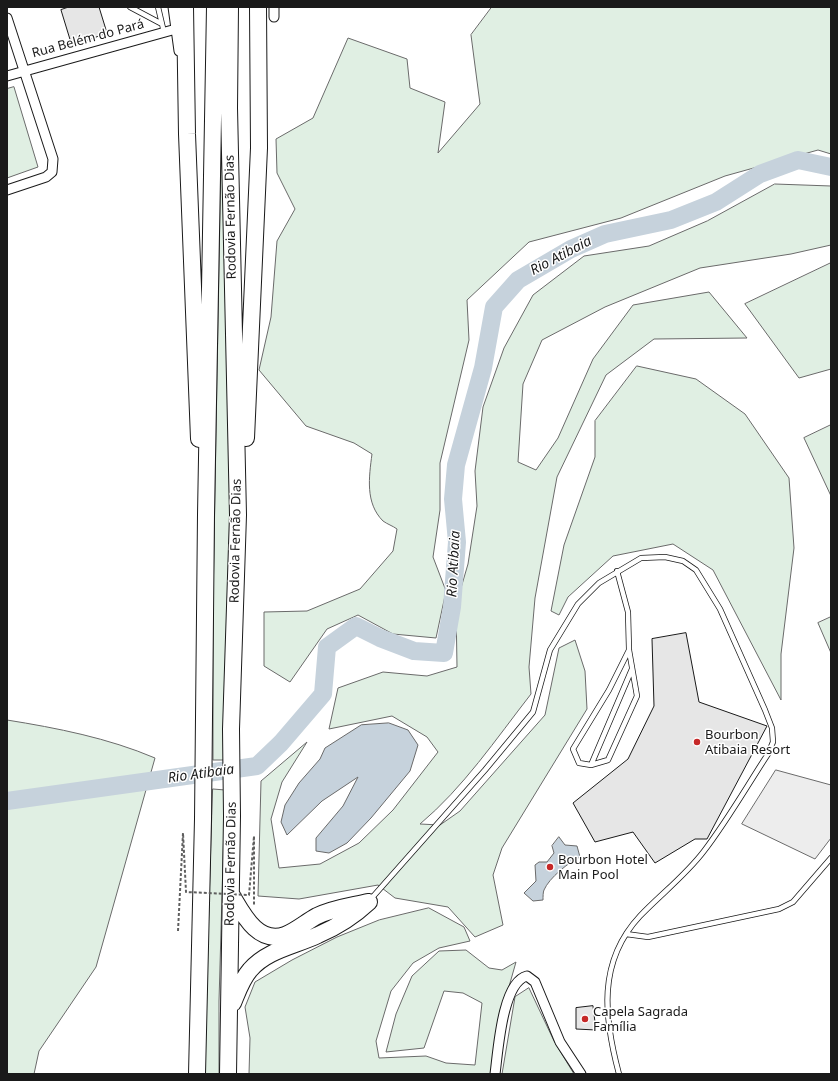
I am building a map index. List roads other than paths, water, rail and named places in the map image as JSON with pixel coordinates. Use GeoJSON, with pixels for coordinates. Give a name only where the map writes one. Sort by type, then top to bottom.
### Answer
{"type":"FeatureCollection","features":[{"type":"Feature","properties":{"kind":"highway"},"geometry":{"type":"LineString","coordinates":[[185,7],[187,134],[196,416],[206,514]]}},
{"type":"Feature","properties":{"kind":"highway","name":"Rodovia Fernão Dias"},"geometry":{"type":"LineString","coordinates":[[197,1074],[203,819],[206,514],[215,7]]}},
{"type":"Feature","properties":{"kind":"highway","name":"Rodovia Fernão Dias"},"geometry":{"type":"LineString","coordinates":[[228,1074],[232,816],[231,729],[238,515],[229,116],[230,7]]}},
{"type":"Feature","properties":{"kind":"highway"},"geometry":{"type":"LineString","coordinates":[[238,515],[247,426],[259,148],[258,7]]}},
{"type":"Feature","properties":{"kind":"highway"},"geometry":{"type":"LineString","coordinates":[[231,894],[247,920],[254,928],[262,933],[278,936],[286,935],[318,916],[335,909],[369,902]]}},
{"type":"Feature","properties":{"kind":"highway"},"geometry":{"type":"LineString","coordinates":[[230,1012],[241,984],[249,971],[260,960],[338,925],[355,914],[369,902]]}},
{"type":"Feature","properties":{"kind":"street"},"geometry":{"type":"LineString","coordinates":[[173,7],[187,134]]}},
{"type":"Feature","properties":{"kind":"street"},"geometry":{"type":"LineString","coordinates":[[274,7],[274,17]]}},
{"type":"Feature","properties":{"kind":"street"},"geometry":{"type":"LineString","coordinates":[[7,18],[23,71],[53,159],[52,172],[46,177],[7,190]]}},
{"type":"Feature","properties":{"kind":"street","name":"Rua Belém do Pará"},"geometry":{"type":"LineString","coordinates":[[7,76],[163,28],[176,29]]}},
{"type":"Feature","properties":{"kind":"street"},"geometry":{"type":"LineString","coordinates":[[495,1074],[505,1012],[509,998],[514,986],[523,978],[532,978],[535,982],[560,1042],[581,1074]]}},
{"type":"Feature","properties":{"kind":"lane"},"geometry":{"type":"LineString","coordinates":[[130,7],[163,28]]}},
{"type":"Feature","properties":{"kind":"lane"},"geometry":{"type":"LineString","coordinates":[[158,7],[163,28]]}},
{"type":"Feature","properties":{"kind":"lane"},"geometry":{"type":"LineString","coordinates":[[369,902],[486,770],[533,712],[550,650],[578,604],[599,583],[641,558],[666,557],[683,561],[696,570],[720,609],[765,710],[772,728],[773,742],[768,754],[704,852],[639,917],[626,934],[613,961],[607,990],[611,1043],[619,1074]]}},
{"type":"Feature","properties":{"kind":"lane"},"geometry":{"type":"LineString","coordinates":[[617,571],[628,612],[629,650],[637,696],[608,760],[591,765],[580,763],[573,749],[609,690],[629,650]]}},
{"type":"Feature","properties":{"kind":"lane"},"geometry":{"type":"LineString","coordinates":[[591,765],[632,668]]}},
{"type":"Feature","properties":{"kind":"lane"},"geometry":{"type":"LineString","coordinates":[[626,934],[639,937],[652,937],[779,909],[793,902],[831,858]]}},
{"type":"Feature","properties":{"kind":"waterway","name":"Rio Atibaia"},"geometry":{"type":"LineString","coordinates":[[7,801],[257,766],[281,743],[323,694],[327,647],[356,626],[380,638],[414,651],[444,653],[452,607],[457,542],[453,499],[456,465],[483,368],[494,307],[518,280],[571,249],[605,234],[671,220],[716,202],[760,174],[798,160],[831,167]]}},
{"type":"Feature","properties":{"kind":"place","name":"Bourbon Atibaia Resort"},"geometry":{"type":"Point","coordinates":[697,742]}},
{"type":"Feature","properties":{"kind":"place","name":"Bourbon Hotel Main Pool"},"geometry":{"type":"Point","coordinates":[550,867]}},
{"type":"Feature","properties":{"kind":"place","name":"Capela Sagrada Família"},"geometry":{"type":"Point","coordinates":[585,1019]}}]}
